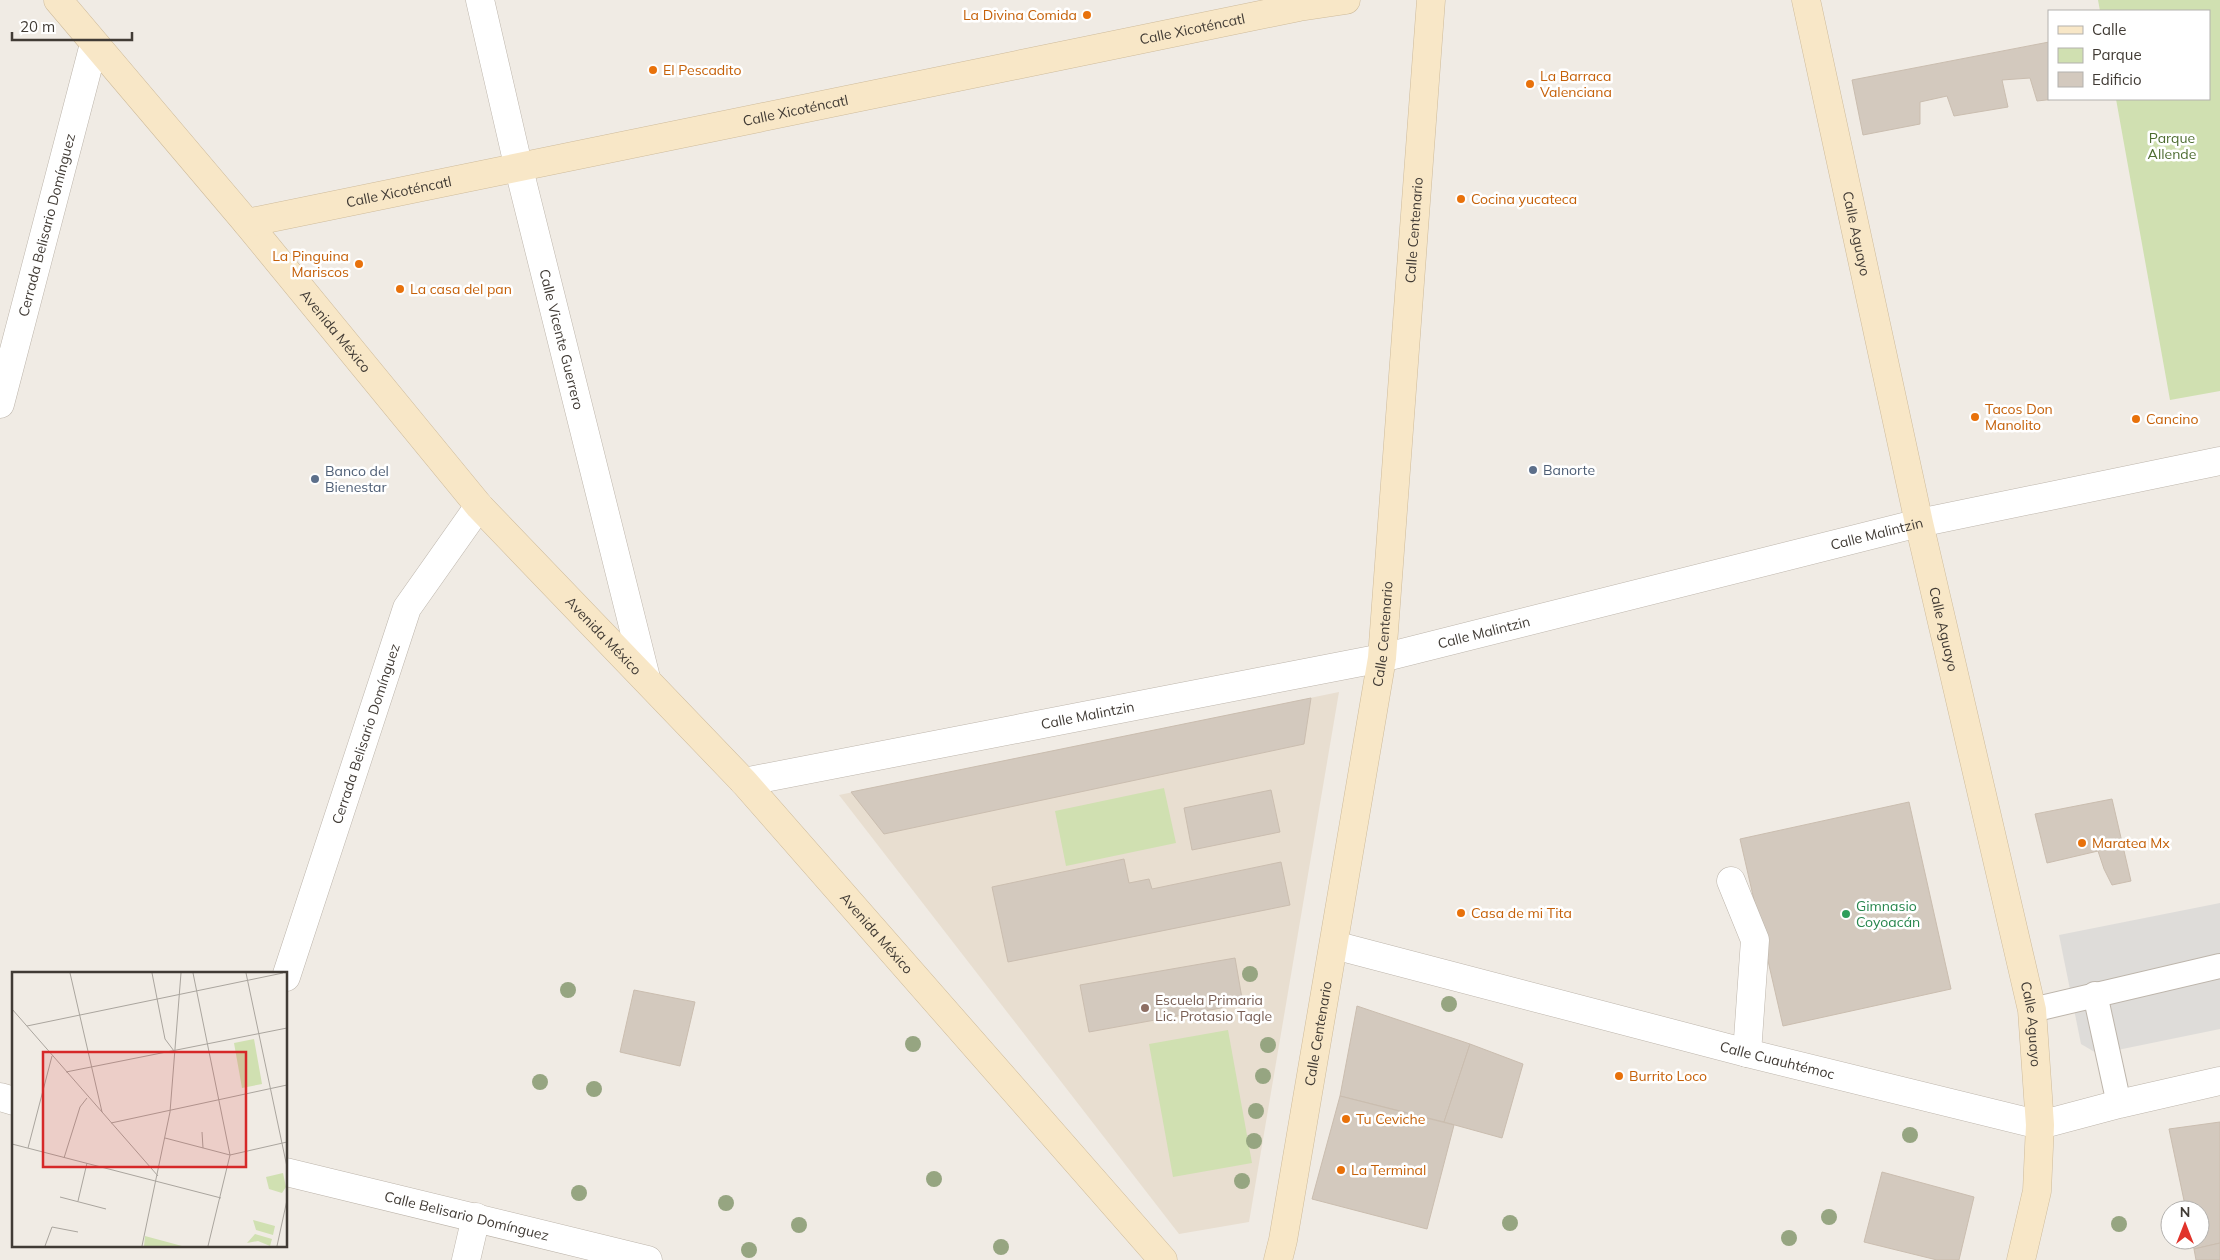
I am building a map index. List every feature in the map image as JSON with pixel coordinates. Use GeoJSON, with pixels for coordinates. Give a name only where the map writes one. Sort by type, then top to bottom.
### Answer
{"type":"FeatureCollection","features":[{"type":"Feature","properties":{"kind":"street","name":"Avenida México"},"geometry":{"type":"LineString","coordinates":[[58,0],[247,223],[479,506],[744,782],[1163,1260]]}},
{"type":"Feature","properties":{"kind":"street","name":"Calle Vicente Guerrero"},"geometry":{"type":"LineString","coordinates":[[480,0],[519,169],[646,678]]}},
{"type":"Feature","properties":{"kind":"street","name":"Calle Xicoténcatl"},"geometry":{"type":"LineString","coordinates":[[247,223],[519,169],[1299,7],[1346,0]]}},
{"type":"Feature","properties":{"kind":"street","name":"Calle Centenario"},"geometry":{"type":"LineString","coordinates":[[1278,1260],[1334,945],[1382,658],[1431,0]]}},
{"type":"Feature","properties":{"kind":"street","name":"Calle Aguayo"},"geometry":{"type":"LineString","coordinates":[[1806,0],[1919,523],[2032,1010],[2040,1126],[2036,1191],[2022,1260]]}},
{"type":"Feature","properties":{"kind":"street","name":"Cerrada Belisario Domínguez"},"geometry":{"type":"LineString","coordinates":[[0,404],[94,44]]}},
{"type":"Feature","properties":{"kind":"street","name":"Calle Malintzin"},"geometry":{"type":"LineString","coordinates":[[744,782],[1382,658],[1919,523],[2220,461]]}},
{"type":"Feature","properties":{"kind":"street","name":"Cerrada Belisario Domínguez"},"geometry":{"type":"LineString","coordinates":[[288,972],[407,608],[479,506]]}},
{"type":"Feature","properties":{"kind":"street"},"geometry":{"type":"LineString","coordinates":[[1731,881],[1755,940],[1747,1053]]}},
{"type":"Feature","properties":{"kind":"street","name":"Calle Cuauhtémoc"},"geometry":{"type":"LineString","coordinates":[[1334,945],[1747,1053],[2040,1126],[2119,1104],[2220,1081]]}},
{"type":"Feature","properties":{"kind":"street","name":"Calle Belisario Domínguez"},"geometry":{"type":"LineString","coordinates":[[288,1172],[648,1260]]}},
{"type":"Feature","properties":{"kind":"street"},"geometry":{"type":"LineString","coordinates":[[466,1260],[476,1217]]}},
{"type":"Feature","properties":{"kind":"lane"},"geometry":{"type":"LineString","coordinates":[[2032,1010],[2220,966]]}},
{"type":"Feature","properties":{"kind":"lane"},"geometry":{"type":"LineString","coordinates":[[2095,994],[2119,1104]]}},
{"type":"Feature","properties":{"kind":"shaded area","name":"Escuela Primaria Lic. Protasio Tagle"},"geometry":{"type":"Polygon","coordinates":[[[1339,692],[1249,1222],[1179,1234],[839,795],[1339,692]]]}},
{"type":"Feature","properties":{"kind":"shaded area"},"geometry":{"type":"Polygon","coordinates":[[[2220,903],[2220,1029],[2098,1054],[2081,1044],[2059,935],[2220,903]]]}},
{"type":"Feature","properties":{"kind":"green space","name":"Parque Allende"},"geometry":{"type":"Polygon","coordinates":[[[2098,0],[2220,0],[2220,391],[2170,400],[2116,100],[2210,100],[2210,10],[2100,10],[2098,0]]]}},
{"type":"Feature","properties":{"kind":"green space"},"geometry":{"type":"Polygon","coordinates":[[[1164,788],[1176,843],[1066,866],[1055,811],[1164,788]]]}},
{"type":"Feature","properties":{"kind":"green space"},"geometry":{"type":"Polygon","coordinates":[[[1228,1030],[1252,1163],[1173,1177],[1149,1044],[1228,1030]]]}},
{"type":"Feature","properties":{"kind":"building"},"geometry":{"type":"Polygon","coordinates":[[[2048,42],[2048,100],[2037,101],[2030,78],[2002,80],[2008,107],[1954,116],[1947,96],[1920,102],[1920,124],[1863,135],[1852,80],[2048,42]]]}},
{"type":"Feature","properties":{"kind":"building"},"geometry":{"type":"Polygon","coordinates":[[[1311,698],[1304,744],[884,834],[851,792],[1311,698]]]}},
{"type":"Feature","properties":{"kind":"building"},"geometry":{"type":"Polygon","coordinates":[[[1271,790],[1280,832],[1192,850],[1184,808],[1271,790]]]}},
{"type":"Feature","properties":{"kind":"building","name":"Maratea Mx"},"geometry":{"type":"Polygon","coordinates":[[[2112,799],[2131,881],[2112,885],[2098,851],[2047,863],[2035,814],[2112,799]]]}},
{"type":"Feature","properties":{"kind":"building","name":"Gimnasio Coyoacán"},"geometry":{"type":"Polygon","coordinates":[[[1909,802],[1951,989],[1783,1026],[1740,839],[1909,802]]]}},
{"type":"Feature","properties":{"kind":"building"},"geometry":{"type":"Polygon","coordinates":[[[1124,859],[1129,883],[1149,879],[1152,889],[1281,862],[1290,905],[1008,962],[992,887],[1124,859]]]}},
{"type":"Feature","properties":{"kind":"building"},"geometry":{"type":"Polygon","coordinates":[[[1235,958],[1243,1004],[1089,1032],[1080,985],[1235,958]]]}},
{"type":"Feature","properties":{"kind":"building"},"geometry":{"type":"Polygon","coordinates":[[[634,990],[695,1002],[680,1066],[620,1052],[634,990]]]}},
{"type":"Feature","properties":{"kind":"building"},"geometry":{"type":"Polygon","coordinates":[[[1357,1006],[1470,1044],[1444,1122],[1340,1096],[1357,1006]]]}},
{"type":"Feature","properties":{"kind":"building"},"geometry":{"type":"Polygon","coordinates":[[[1470,1044],[1523,1064],[1502,1138],[1444,1122],[1470,1044]]]}},
{"type":"Feature","properties":{"kind":"building"},"geometry":{"type":"Polygon","coordinates":[[[1340,1096],[1454,1125],[1427,1229],[1312,1199],[1340,1096]]]}},
{"type":"Feature","properties":{"kind":"building"},"geometry":{"type":"Polygon","coordinates":[[[2220,1122],[2220,1243],[2210,1245],[2210,1200],[2184,1200],[2169,1129],[2220,1122]]]}},
{"type":"Feature","properties":{"kind":"building"},"geometry":{"type":"Polygon","coordinates":[[[1882,1172],[1974,1197],[1959,1260],[1937,1260],[1864,1242],[1882,1172]]]}},
{"type":"Feature","properties":{"kind":"building"},"geometry":{"type":"Polygon","coordinates":[[[2220,1243],[2220,1260],[2196,1260],[2194,1250],[2210,1250],[2210,1245],[2220,1243]]]}},
{"type":"Feature","properties":{"kind":"place","name":"La Divina Comida"},"geometry":{"type":"Point","coordinates":[1087,15]}},
{"type":"Feature","properties":{"kind":"place","name":"El Pescadito"},"geometry":{"type":"Point","coordinates":[653,70]}},
{"type":"Feature","properties":{"kind":"place","name":"La Barraca Valenciana"},"geometry":{"type":"Point","coordinates":[1530,84]}},
{"type":"Feature","properties":{"kind":"place","name":"Cocina yucateca"},"geometry":{"type":"Point","coordinates":[1461,199]}},
{"type":"Feature","properties":{"kind":"place","name":"La Pinguina Mariscos"},"geometry":{"type":"Point","coordinates":[359,264]}},
{"type":"Feature","properties":{"kind":"place","name":"La casa del pan"},"geometry":{"type":"Point","coordinates":[400,289]}},
{"type":"Feature","properties":{"kind":"place","name":"Tacos Don Manolito"},"geometry":{"type":"Point","coordinates":[1975,417]}},
{"type":"Feature","properties":{"kind":"place","name":"Cancino"},"geometry":{"type":"Point","coordinates":[2136,419]}},
{"type":"Feature","properties":{"kind":"place","name":"Banorte"},"geometry":{"type":"Point","coordinates":[1533,470]}},
{"type":"Feature","properties":{"kind":"place","name":"Banco del Bienestar"},"geometry":{"type":"Point","coordinates":[315,479]}},
{"type":"Feature","properties":{"kind":"place","name":"Maratea Mx"},"geometry":{"type":"Point","coordinates":[2082,843]}},
{"type":"Feature","properties":{"kind":"place","name":"Casa de mi Tita"},"geometry":{"type":"Point","coordinates":[1461,913]}},
{"type":"Feature","properties":{"kind":"place","name":"Gimnasio Coyoacán"},"geometry":{"type":"Point","coordinates":[1846,914]}},
{"type":"Feature","properties":{"kind":"place","name":"Escuela Primaria Lic. Protasio Tagle"},"geometry":{"type":"Point","coordinates":[1145,1008]}},
{"type":"Feature","properties":{"kind":"place","name":"Burrito Loco"},"geometry":{"type":"Point","coordinates":[1619,1076]}},
{"type":"Feature","properties":{"kind":"place","name":"Tu Ceviche"},"geometry":{"type":"Point","coordinates":[1346,1119]}},
{"type":"Feature","properties":{"kind":"place","name":"La Terminal"},"geometry":{"type":"Point","coordinates":[1341,1170]}}]}
